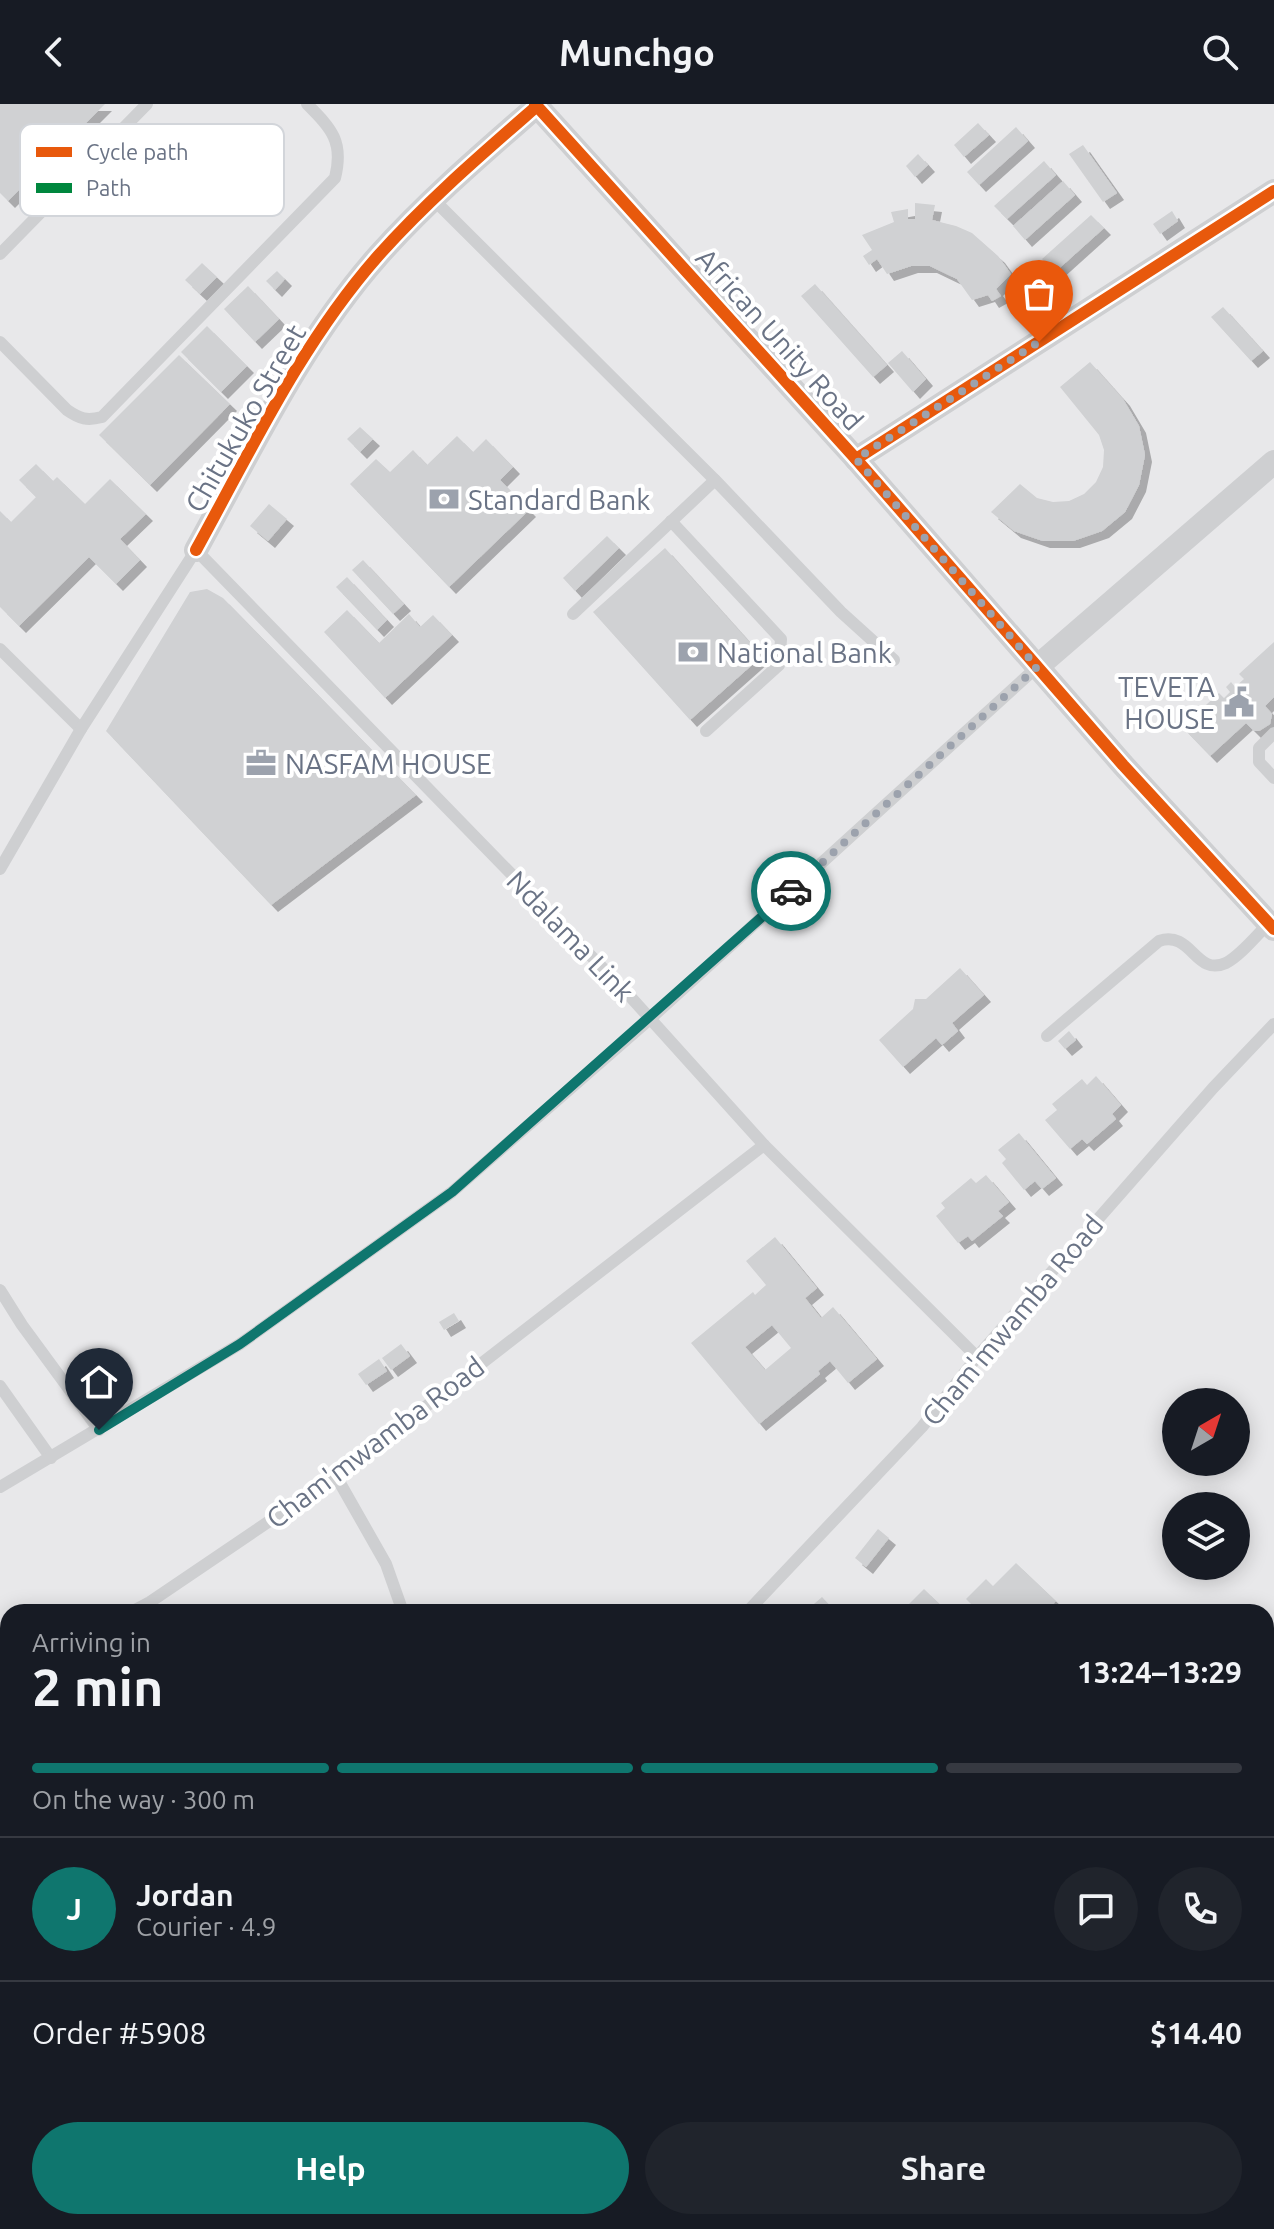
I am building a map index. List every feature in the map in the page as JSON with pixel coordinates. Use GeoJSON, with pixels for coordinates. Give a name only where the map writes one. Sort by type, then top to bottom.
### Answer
{"type":"FeatureCollection","features":[{"type":"Feature","properties":{"kind":"street","name":"Chitukuko Street"},"geometry":{"type":"LineString","coordinates":[[196,550],[290,378],[338,307],[377,258],[432,198],[536,105]]}},
{"type":"Feature","properties":{"kind":"street","name":"African Unity Road"},"geometry":{"type":"LineString","coordinates":[[536,105],[1271,926]]}},
{"type":"Feature","properties":{"kind":"street"},"geometry":{"type":"LineString","coordinates":[[856,459],[1274,191]]}},
{"type":"Feature","properties":{"kind":"street"},"geometry":{"type":"LineString","coordinates":[[1037,667],[1274,462]]}},
{"type":"Feature","properties":{"kind":"lane"},"geometry":{"type":"LineString","coordinates":[[127,124],[147,104]]}},
{"type":"Feature","properties":{"kind":"lane"},"geometry":{"type":"LineString","coordinates":[[0,342],[79,419],[102,417],[335,178],[340,157],[336,137],[307,104]]}},
{"type":"Feature","properties":{"kind":"lane"},"geometry":{"type":"LineString","coordinates":[[432,198],[715,480],[841,612],[894,660]]}},
{"type":"Feature","properties":{"kind":"lane"},"geometry":{"type":"LineString","coordinates":[[0,254],[37,216]]}},
{"type":"Feature","properties":{"kind":"lane"},"geometry":{"type":"LineString","coordinates":[[573,614],[715,480]]}},
{"type":"Feature","properties":{"kind":"lane"},"geometry":{"type":"LineString","coordinates":[[671,521],[781,639],[779,665],[706,731]]}},
{"type":"Feature","properties":{"kind":"lane","name":"Chitukuko Street"},"geometry":{"type":"LineString","coordinates":[[0,869],[81,729],[196,550]]}},
{"type":"Feature","properties":{"kind":"lane","name":"Ndalama Link"},"geometry":{"type":"LineString","coordinates":[[196,550],[650,1019],[764,1145],[977,1357]]}},
{"type":"Feature","properties":{"kind":"lane"},"geometry":{"type":"LineString","coordinates":[[0,649],[81,729]]}},
{"type":"Feature","properties":{"kind":"lane"},"geometry":{"type":"LineString","coordinates":[[0,1487],[240,1344],[452,1192],[650,1019],[1037,667]]}},
{"type":"Feature","properties":{"kind":"lane"},"geometry":{"type":"LineString","coordinates":[[1274,733],[1259,748],[1259,762],[1274,778]]}},
{"type":"Feature","properties":{"kind":"lane"},"geometry":{"type":"LineString","coordinates":[[1047,1036],[1159,941],[1169,938],[1179,940],[1196,958],[1218,965],[1229,962],[1271,926]]}},
{"type":"Feature","properties":{"kind":"lane","name":"Cham'mwamba Road"},"geometry":{"type":"LineString","coordinates":[[755,1604],[922,1427],[977,1357],[1213,1088],[1274,1024]]}},
{"type":"Feature","properties":{"kind":"lane","name":"Cham'mwamba Road"},"geometry":{"type":"LineString","coordinates":[[146,1604],[336,1476],[764,1145]]}},
{"type":"Feature","properties":{"kind":"lane"},"geometry":{"type":"LineString","coordinates":[[0,1290],[99,1430]]}},
{"type":"Feature","properties":{"kind":"lane"},"geometry":{"type":"LineString","coordinates":[[0,1386],[51,1458]]}},
{"type":"Feature","properties":{"kind":"lane"},"geometry":{"type":"LineString","coordinates":[[336,1476],[386,1564],[400,1604]]}},
{"type":"Feature","properties":{"kind":"shaded area"},"geometry":{"type":"Polygon","coordinates":[[[0,104],[1274,104],[1274,1604],[0,1604],[0,104]]]}},
{"type":"Feature","properties":{"kind":"building"},"geometry":{"type":"Polygon","coordinates":[[[0,104],[105,104],[85,124],[20,124],[20,189],[8,201],[0,193],[0,104]]]}},
{"type":"Feature","properties":{"kind":"building"},"geometry":{"type":"Polygon","coordinates":[[[978,123],[989,135],[964,157],[954,145],[978,123]]]}},
{"type":"Feature","properties":{"kind":"building"},"geometry":{"type":"Polygon","coordinates":[[[1016,127],[1028,141],[979,185],[967,172],[1016,127]]]}},
{"type":"Feature","properties":{"kind":"building"},"geometry":{"type":"Polygon","coordinates":[[[1083,145],[1117,193],[1103,202],[1069,154],[1083,145]]]}},
{"type":"Feature","properties":{"kind":"building"},"geometry":{"type":"Polygon","coordinates":[[[918,154],[928,165],[915,177],[906,166],[918,154]]]}},
{"type":"Feature","properties":{"kind":"building"},"geometry":{"type":"Polygon","coordinates":[[[1044,161],[1056,175],[1007,219],[994,206],[1044,161]]]}},
{"type":"Feature","properties":{"kind":"building"},"geometry":{"type":"Polygon","coordinates":[[[1063,181],[1075,195],[1025,240],[1013,226],[1063,181]]]}},
{"type":"Feature","properties":{"kind":"building"},"geometry":{"type":"Polygon","coordinates":[[[915,203],[935,205],[932,220],[972,233],[998,256],[1011,274],[996,289],[1001,296],[992,301],[988,295],[972,300],[957,279],[930,266],[911,266],[887,274],[877,259],[869,265],[863,256],[872,250],[862,235],[894,222],[891,212],[908,209],[908,219],[915,219],[915,203]]]}},
{"type":"Feature","properties":{"kind":"building"},"geometry":{"type":"Polygon","coordinates":[[[1172,211],[1178,221],[1160,234],[1153,224],[1172,211]]]}},
{"type":"Feature","properties":{"kind":"building"},"geometry":{"type":"Polygon","coordinates":[[[1091,215],[1104,228],[1054,273],[1042,259],[1091,215]]]}},
{"type":"Feature","properties":{"kind":"building"},"geometry":{"type":"Polygon","coordinates":[[[202,263],[217,277],[200,294],[185,280],[202,263]]]}},
{"type":"Feature","properties":{"kind":"building"},"geometry":{"type":"Polygon","coordinates":[[[277,271],[285,279],[275,290],[266,281],[277,271]]]}},
{"type":"Feature","properties":{"kind":"building"},"geometry":{"type":"Polygon","coordinates":[[[815,284],[887,365],[873,377],[801,296],[815,284]]]}},
{"type":"Feature","properties":{"kind":"building"},"geometry":{"type":"Polygon","coordinates":[[[248,286],[279,319],[255,342],[224,309],[248,286]]]}},
{"type":"Feature","properties":{"kind":"building"},"geometry":{"type":"Polygon","coordinates":[[[1223,307],[1263,351],[1251,361],[1211,317],[1223,307]]]}},
{"type":"Feature","properties":{"kind":"building"},"geometry":{"type":"Polygon","coordinates":[[[207,326],[247,366],[221,392],[181,352],[207,326]]]}},
{"type":"Feature","properties":{"kind":"building"},"geometry":{"type":"Polygon","coordinates":[[[902,351],[926,379],[913,392],[888,363],[902,351]]]}},
{"type":"Feature","properties":{"kind":"building"},"geometry":{"type":"Polygon","coordinates":[[[179,355],[230,404],[150,485],[99,435],[179,355]]]}},
{"type":"Feature","properties":{"kind":"building"},"geometry":{"type":"Polygon","coordinates":[[[1090,362],[1123,399],[1139,426],[1145,455],[1139,485],[1125,512],[1102,531],[1073,541],[1043,541],[1014,531],[991,512],[1020,484],[1037,498],[1053,502],[1069,501],[1084,494],[1096,482],[1103,467],[1104,450],[1099,435],[1060,387],[1090,362]]]}},
{"type":"Feature","properties":{"kind":"building"},"geometry":{"type":"Polygon","coordinates":[[[360,427],[373,439],[360,452],[347,439],[360,427]]]}},
{"type":"Feature","properties":{"kind":"building"},"geometry":{"type":"Polygon","coordinates":[[[457,436],[473,452],[486,439],[513,467],[500,480],[529,510],[449,587],[350,484],[376,459],[390,472],[413,450],[427,465],[457,436]]]}},
{"type":"Feature","properties":{"kind":"building"},"geometry":{"type":"Polygon","coordinates":[[[36,464],[53,481],[57,477],[85,504],[110,479],[146,514],[120,539],[140,560],[116,584],[89,557],[19,626],[0,607],[0,511],[11,522],[36,497],[19,480],[36,464]]]}},
{"type":"Feature","properties":{"kind":"building"},"geometry":{"type":"Polygon","coordinates":[[[269,504],[287,519],[268,541],[250,526],[269,504]]]}},
{"type":"Feature","properties":{"kind":"building"},"geometry":{"type":"Polygon","coordinates":[[[607,536],[619,548],[575,591],[563,578],[607,536]]]}},
{"type":"Feature","properties":{"kind":"building"},"geometry":{"type":"Polygon","coordinates":[[[665,548],[762,656],[690,720],[593,612],[665,548]]]}},
{"type":"Feature","properties":{"kind":"building"},"geometry":{"type":"Polygon","coordinates":[[[363,560],[404,604],[393,614],[352,570],[363,560]]]}},
{"type":"Feature","properties":{"kind":"building"},"geometry":{"type":"Polygon","coordinates":[[[347,577],[387,620],[377,630],[336,587],[347,577]]]}},
{"type":"Feature","properties":{"kind":"building","name":"NASFAM HOUSE"},"geometry":{"type":"Polygon","coordinates":[[[207,589],[223,598],[416,795],[271,905],[106,731],[190,592],[207,589]]]}},
{"type":"Feature","properties":{"kind":"building"},"geometry":{"type":"Polygon","coordinates":[[[347,610],[379,643],[409,614],[420,627],[433,615],[452,635],[385,698],[324,632],[347,610]]]}},
{"type":"Feature","properties":{"kind":"building","name":"TEVETA HOUSE"},"geometry":{"type":"Polygon","coordinates":[[[1274,642],[1274,697],[1265,706],[1272,714],[1270,724],[1254,731],[1246,723],[1210,756],[1182,727],[1219,693],[1224,698],[1230,692],[1226,687],[1231,682],[1235,687],[1244,679],[1239,674],[1274,642]]]}},
{"type":"Feature","properties":{"kind":"building"},"geometry":{"type":"Polygon","coordinates":[[[960,968],[984,995],[952,1023],[958,1031],[942,1045],[936,1038],[903,1067],[879,1040],[913,1009],[915,999],[926,999],[960,968]]]}},
{"type":"Feature","properties":{"kind":"building"},"geometry":{"type":"Polygon","coordinates":[[[1069,1031],[1076,1040],[1065,1049],[1058,1041],[1069,1031]]]}},
{"type":"Feature","properties":{"kind":"building"},"geometry":{"type":"Polygon","coordinates":[[[1096,1076],[1121,1105],[1112,1114],[1116,1119],[1087,1144],[1082,1139],[1070,1149],[1045,1120],[1057,1110],[1052,1104],[1082,1079],[1087,1085],[1096,1076]]]}},
{"type":"Feature","properties":{"kind":"building"},"geometry":{"type":"Polygon","coordinates":[[[1019,1133],[1056,1178],[1042,1189],[1035,1181],[1024,1190],[1002,1163],[1006,1159],[998,1150],[1019,1133]]]}},
{"type":"Feature","properties":{"kind":"building"},"geometry":{"type":"Polygon","coordinates":[[[986,1175],[1009,1202],[998,1211],[1003,1216],[972,1241],[968,1236],[958,1243],[936,1216],[945,1208],[941,1203],[971,1178],[976,1183],[986,1175]]]}},
{"type":"Feature","properties":{"kind":"building"},"geometry":{"type":"Polygon","coordinates":[[[775,1237],[817,1288],[805,1298],[821,1318],[833,1307],[877,1359],[848,1383],[830,1361],[818,1371],[820,1374],[759,1424],[691,1343],[753,1292],[755,1295],[766,1285],[746,1261],[775,1237]],[[772,1325],[745,1347],[765,1370],[791,1348],[772,1325]]]}},
{"type":"Feature","properties":{"kind":"building"},"geometry":{"type":"Polygon","coordinates":[[[454,1313],[459,1321],[444,1330],[439,1322],[454,1313]]]}},
{"type":"Feature","properties":{"kind":"building"},"geometry":{"type":"Polygon","coordinates":[[[401,1344],[410,1356],[391,1370],[382,1358],[401,1344]]]}},
{"type":"Feature","properties":{"kind":"building"},"geometry":{"type":"Polygon","coordinates":[[[379,1359],[387,1371],[366,1385],[358,1374],[379,1359]]]}},
{"type":"Feature","properties":{"kind":"building"},"geometry":{"type":"Polygon","coordinates":[[[878,1529],[889,1538],[866,1567],[855,1558],[878,1529]]]}},
{"type":"Feature","properties":{"kind":"building"},"geometry":{"type":"Polygon","coordinates":[[[1016,1563],[1056,1601],[1053,1604],[971,1604],[966,1599],[986,1579],[993,1586],[1016,1563]]]}},
{"type":"Feature","properties":{"kind":"building"},"geometry":{"type":"Polygon","coordinates":[[[924,1589],[940,1604],[909,1604],[924,1589]]]}},
{"type":"Feature","properties":{"kind":"building"},"geometry":{"type":"Polygon","coordinates":[[[822,1597],[829,1604],[814,1604],[822,1597]]]}},
{"type":"Feature","properties":{"kind":"cycle path"},"geometry":{"type":"LineString","coordinates":[[535,104],[856,459],[1123,765],[1274,929]]}},
{"type":"Feature","properties":{"kind":"cycle path"},"geometry":{"type":"LineString","coordinates":[[196,550],[279,398],[325,324],[351,289],[416,216],[537,106]]}},
{"type":"Feature","properties":{"kind":"cycle path"},"geometry":{"type":"LineString","coordinates":[[856,459],[1274,191]]}},
{"type":"Feature","properties":{"kind":"way so far"},"geometry":{"type":"LineString","coordinates":[[791,891],[1037,667],[856,459],[1039,342]]}},
{"type":"Feature","properties":{"kind":"place","name":"Standard Bank"},"geometry":{"type":"Point","coordinates":[444,499]}},
{"type":"Feature","properties":{"kind":"place","name":"National Bank"},"geometry":{"type":"Point","coordinates":[693,652]}},
{"type":"Feature","properties":{"kind":"place","name":"TEVETA HOUSE"},"geometry":{"type":"Point","coordinates":[1239,702]}},
{"type":"Feature","properties":{"kind":"place","name":"NASFAM HOUSE"},"geometry":{"type":"Point","coordinates":[261,763]}},
{"type":"Feature","properties":{"kind":"route"},"geometry":{"type":"LineString","coordinates":[[99,1430],[240,1344],[452,1192],[791,891]]}}]}
